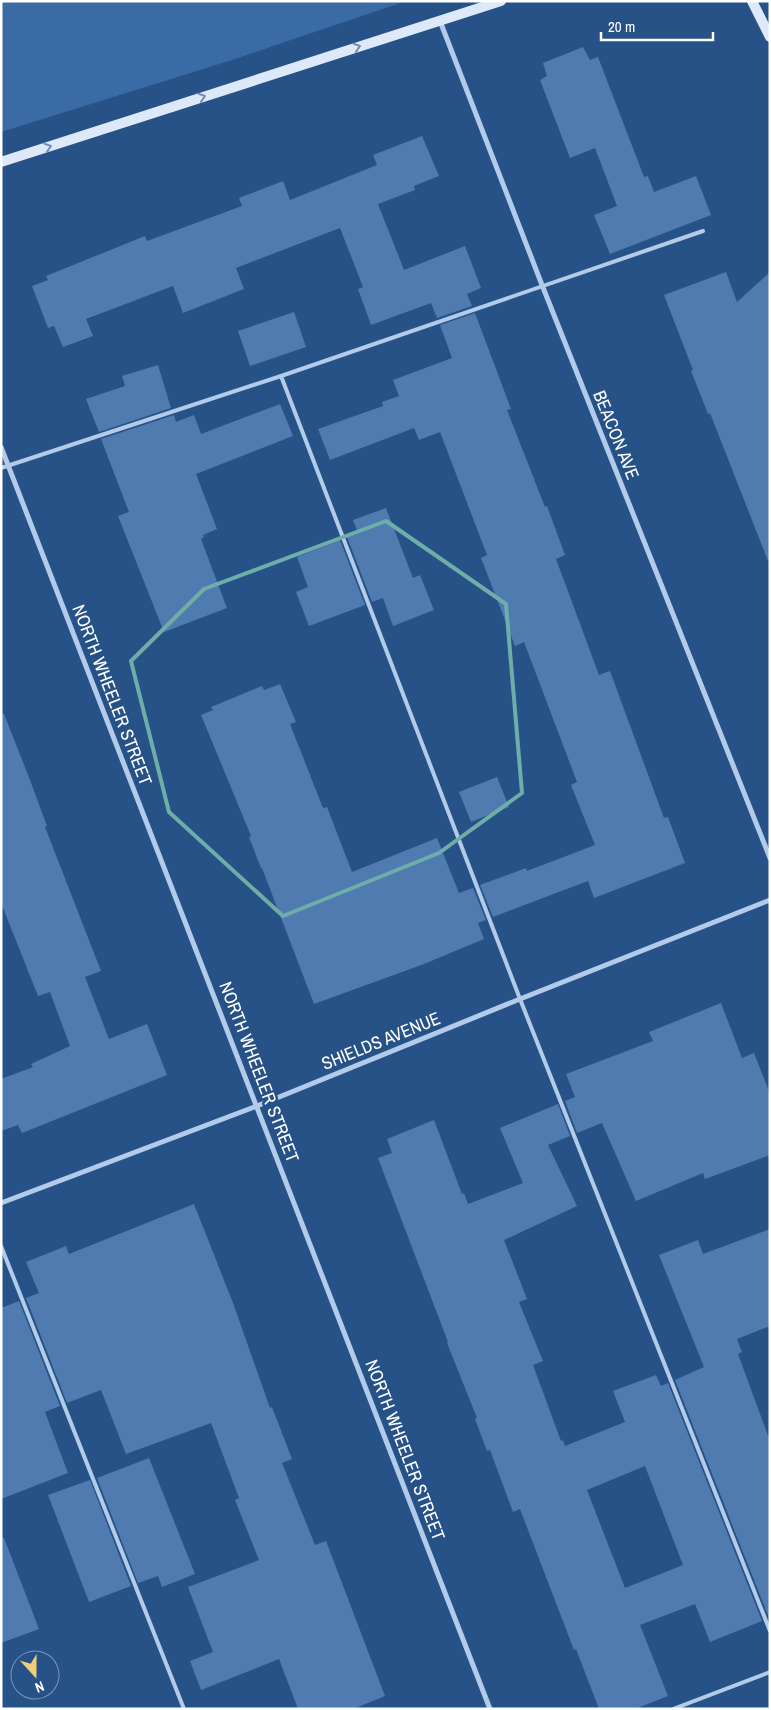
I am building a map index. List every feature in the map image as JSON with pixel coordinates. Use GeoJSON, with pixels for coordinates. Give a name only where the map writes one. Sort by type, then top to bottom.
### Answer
{"type":"FeatureCollection","features":[{"type":"Feature","properties":{"kind":"street"},"geometry":{"type":"LineString","coordinates":[[1,162],[501,1]]}},
{"type":"Feature","properties":{"kind":"street"},"geometry":{"type":"LineString","coordinates":[[752,1],[770,37]]}},
{"type":"Feature","properties":{"kind":"street","name":"BEACON AVE"},"geometry":{"type":"LineString","coordinates":[[439,20],[542,285],[770,858]]}},
{"type":"Feature","properties":{"kind":"street","name":"NORTH WHEELER STREET"},"geometry":{"type":"LineString","coordinates":[[1,446],[490,1709]]}},
{"type":"Feature","properties":{"kind":"street","name":"SHIELDS AVENUE"},"geometry":{"type":"LineString","coordinates":[[1,1204],[257,1106],[770,900]]}},
{"type":"Feature","properties":{"kind":"lane"},"geometry":{"type":"LineString","coordinates":[[1,468],[281,376],[703,231]]}},
{"type":"Feature","properties":{"kind":"lane"},"geometry":{"type":"LineString","coordinates":[[281,376],[520,999],[770,1631]]}},
{"type":"Feature","properties":{"kind":"lane"},"geometry":{"type":"LineString","coordinates":[[1,1246],[184,1709]]}},
{"type":"Feature","properties":{"kind":"lane"},"geometry":{"type":"LineString","coordinates":[[673,1709],[770,1672]]}},
{"type":"Feature","properties":{"kind":"highlighted area"},"geometry":{"type":"Polygon","coordinates":[[[386,521],[506,604],[522,793],[439,853],[283,916],[169,812],[131,661],[204,589],[386,521]]]}},
{"type":"Feature","properties":{"kind":"shaded area"},"geometry":{"type":"Polygon","coordinates":[[[1,1],[406,1],[232,60],[1,132],[1,1]]]}},
{"type":"Feature","properties":{"kind":"building"},"geometry":{"type":"Polygon","coordinates":[[[583,47],[590,60],[598,57],[644,177],[648,176],[654,192],[696,176],[711,215],[610,254],[594,215],[617,206],[595,148],[570,158],[540,80],[547,76],[543,63],[583,47]]]}},
{"type":"Feature","properties":{"kind":"building"},"geometry":{"type":"Polygon","coordinates":[[[422,136],[439,176],[414,186],[415,190],[378,204],[404,270],[465,246],[481,288],[467,294],[472,306],[437,318],[431,303],[371,325],[358,289],[363,287],[340,228],[236,268],[244,289],[183,313],[173,286],[86,319],[93,336],[63,347],[54,326],[48,328],[32,286],[48,280],[46,276],[145,236],[147,241],[242,206],[239,198],[283,181],[290,200],[377,165],[373,155],[422,136]]]}},
{"type":"Feature","properties":{"kind":"building"},"geometry":{"type":"Polygon","coordinates":[[[726,272],[737,302],[770,272],[770,560],[768,561],[710,413],[708,414],[691,371],[693,370],[664,295],[726,272]]]}},
{"type":"Feature","properties":{"kind":"building"},"geometry":{"type":"Polygon","coordinates":[[[294,312],[306,347],[250,366],[238,331],[294,312]]]}},
{"type":"Feature","properties":{"kind":"building"},"geometry":{"type":"Polygon","coordinates":[[[475,313],[511,409],[507,410],[565,555],[556,559],[599,675],[610,671],[664,818],[668,817],[685,863],[594,898],[588,881],[493,917],[480,885],[526,868],[527,871],[595,845],[571,785],[577,782],[524,642],[515,646],[481,558],[487,555],[440,432],[419,440],[414,428],[330,460],[318,429],[383,406],[382,402],[399,396],[393,380],[452,358],[440,325],[475,313]]]}},
{"type":"Feature","properties":{"kind":"building"},"geometry":{"type":"Polygon","coordinates":[[[158,365],[171,408],[99,432],[86,399],[125,386],[122,376],[158,365]]]}},
{"type":"Feature","properties":{"kind":"building"},"geometry":{"type":"Polygon","coordinates":[[[280,404],[293,436],[196,474],[217,529],[203,535],[204,537],[201,539],[227,608],[164,632],[118,516],[129,512],[101,439],[174,415],[176,422],[194,415],[201,434],[280,404]]]}},
{"type":"Feature","properties":{"kind":"building"},"geometry":{"type":"Polygon","coordinates":[[[386,508],[413,578],[420,575],[434,610],[393,626],[383,598],[372,602],[347,537],[358,533],[353,520],[386,508]]]}},
{"type":"Feature","properties":{"kind":"building"},"geometry":{"type":"Polygon","coordinates":[[[340,540],[365,605],[309,626],[296,592],[308,587],[297,557],[340,540]]]}},
{"type":"Feature","properties":{"kind":"building"},"geometry":{"type":"Polygon","coordinates":[[[280,684],[296,722],[290,724],[323,808],[327,807],[352,872],[437,838],[459,893],[473,888],[486,920],[478,923],[484,939],[424,964],[314,1004],[249,837],[251,836],[201,715],[213,710],[211,707],[262,686],[264,690],[280,684]]]}},
{"type":"Feature","properties":{"kind":"building"},"geometry":{"type":"Polygon","coordinates":[[[1,714],[4,714],[30,780],[47,826],[45,827],[101,971],[85,977],[109,1039],[147,1024],[167,1075],[22,1133],[18,1125],[1,1131],[1,1079],[33,1067],[31,1064],[70,1046],[50,992],[38,996],[1,903],[1,714]]]}},
{"type":"Feature","properties":{"kind":"building"},"geometry":{"type":"Polygon","coordinates":[[[497,777],[509,807],[471,822],[459,792],[497,777]]]}},
{"type":"Feature","properties":{"kind":"building"},"geometry":{"type":"Polygon","coordinates":[[[721,1003],[742,1058],[754,1053],[770,1094],[770,1155],[705,1179],[703,1173],[636,1201],[602,1123],[577,1133],[565,1101],[575,1097],[566,1074],[653,1041],[649,1032],[721,1003]]]}},
{"type":"Feature","properties":{"kind":"building"},"geometry":{"type":"Polygon","coordinates":[[[558,1104],[570,1136],[548,1145],[577,1206],[504,1240],[527,1299],[519,1302],[543,1361],[533,1365],[561,1441],[563,1440],[565,1446],[625,1422],[613,1391],[656,1375],[661,1386],[668,1383],[762,1621],[710,1642],[695,1604],[640,1625],[668,1696],[635,1709],[599,1709],[576,1649],[574,1650],[520,1509],[513,1512],[490,1450],[487,1451],[475,1419],[477,1418],[378,1158],[392,1153],[387,1139],[434,1120],[462,1194],[464,1193],[468,1204],[523,1183],[500,1128],[558,1104]],[[645,1466],[587,1490],[625,1588],[683,1565],[645,1466]]]}},
{"type":"Feature","properties":{"kind":"building"},"geometry":{"type":"Polygon","coordinates":[[[194,1204],[233,1303],[270,1408],[272,1407],[292,1459],[282,1463],[315,1545],[326,1541],[385,1696],[353,1709],[298,1709],[279,1659],[201,1690],[190,1661],[213,1652],[188,1587],[259,1560],[235,1500],[239,1498],[211,1423],[126,1454],[101,1390],[67,1403],[26,1298],[39,1293],[26,1262],[66,1246],[69,1254],[194,1204]]]}},
{"type":"Feature","properties":{"kind":"building"},"geometry":{"type":"Polygon","coordinates":[[[770,1229],[770,1326],[737,1339],[742,1352],[738,1354],[770,1441],[769,1618],[675,1380],[704,1367],[659,1255],[698,1240],[703,1254],[770,1229]]]}},
{"type":"Feature","properties":{"kind":"building"},"geometry":{"type":"Polygon","coordinates":[[[19,1301],[60,1406],[45,1412],[68,1473],[1,1499],[1,1308],[19,1301]]]}},
{"type":"Feature","properties":{"kind":"building"},"geometry":{"type":"Polygon","coordinates":[[[149,1458],[195,1574],[162,1587],[158,1576],[138,1583],[97,1478],[149,1458]]]}},
{"type":"Feature","properties":{"kind":"building"},"geometry":{"type":"Polygon","coordinates":[[[90,1480],[131,1586],[89,1602],[48,1495],[90,1480]]]}},
{"type":"Feature","properties":{"kind":"building"},"geometry":{"type":"Polygon","coordinates":[[[1,1538],[4,1538],[39,1629],[1,1643],[1,1538]]]}}]}
